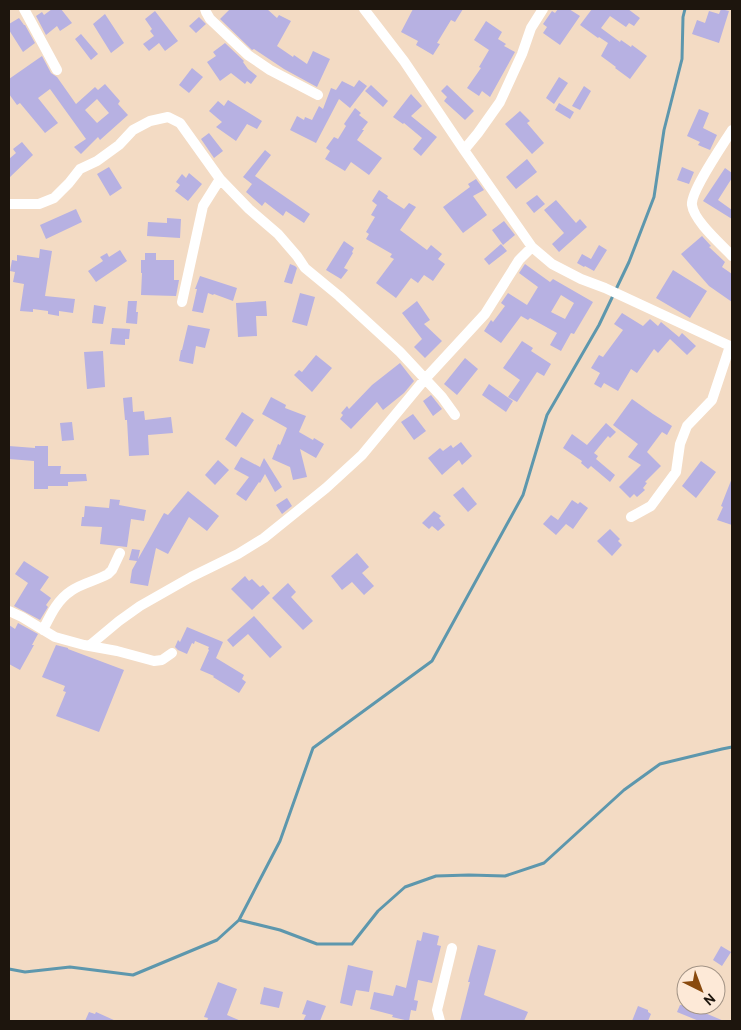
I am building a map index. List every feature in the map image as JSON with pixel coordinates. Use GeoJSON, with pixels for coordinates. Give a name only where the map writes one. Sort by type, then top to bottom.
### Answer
{"type":"FeatureCollection","features":[{"type":"Feature","properties":{"kind":"street"},"geometry":{"type":"LineString","coordinates":[[24,9],[57,70]]}},
{"type":"Feature","properties":{"kind":"street"},"geometry":{"type":"LineString","coordinates":[[205,9],[210,19],[248,55],[270,70],[318,95]]}},
{"type":"Feature","properties":{"kind":"street"},"geometry":{"type":"LineString","coordinates":[[364,9],[404,61],[532,247],[552,264],[581,279],[605,288],[731,347],[712,400],[687,426],[680,444],[676,472],[651,506],[631,517]]}},
{"type":"Feature","properties":{"kind":"street"},"geometry":{"type":"LineString","coordinates":[[464,150],[478,134],[500,102],[522,54],[531,28],[543,9]]}},
{"type":"Feature","properties":{"kind":"street"},"geometry":{"type":"LineString","coordinates":[[9,204],[39,204],[54,198],[80,169],[97,161],[119,145],[133,130],[150,121],[168,117],[180,123],[220,179],[249,209],[278,234],[305,268],[339,296],[400,352],[442,397],[455,416]]}},
{"type":"Feature","properties":{"kind":"street"},"geometry":{"type":"LineString","coordinates":[[732,130],[694,192],[691,204],[699,221],[732,256]]}},
{"type":"Feature","properties":{"kind":"street"},"geometry":{"type":"LineString","coordinates":[[182,302],[203,206],[220,179]]}},
{"type":"Feature","properties":{"kind":"street"},"geometry":{"type":"LineString","coordinates":[[89,646],[119,620],[140,606],[238,554],[264,538],[326,488],[362,455],[425,379],[485,314],[519,260],[532,247]]}},
{"type":"Feature","properties":{"kind":"street"},"geometry":{"type":"LineString","coordinates":[[43,630],[62,597],[72,590],[108,574],[120,553]]}},
{"type":"Feature","properties":{"kind":"street"},"geometry":{"type":"LineString","coordinates":[[9,611],[55,637],[89,646],[154,661],[162,660],[172,653]]}},
{"type":"Feature","properties":{"kind":"street"},"geometry":{"type":"LineString","coordinates":[[440,1021],[437,1010],[452,948]]}},
{"type":"Feature","properties":{"kind":"building"},"geometry":{"type":"Polygon","coordinates":[[[52,9],[61,9],[72,23],[60,31],[57,26],[46,35],[36,16],[42,12],[44,15],[52,9]]]}},
{"type":"Feature","properties":{"kind":"building"},"geometry":{"type":"Polygon","coordinates":[[[230,9],[267,9],[277,18],[279,15],[291,21],[277,46],[307,64],[313,51],[330,59],[317,87],[284,69],[254,49],[252,50],[220,19],[230,9]]]}},
{"type":"Feature","properties":{"kind":"building"},"geometry":{"type":"Polygon","coordinates":[[[413,9],[463,9],[455,22],[451,20],[437,43],[440,44],[433,55],[416,45],[418,41],[401,32],[413,9]]]}},
{"type":"Feature","properties":{"kind":"building"},"geometry":{"type":"Polygon","coordinates":[[[558,9],[569,9],[580,16],[560,45],[543,33],[547,27],[543,24],[552,11],[555,13],[558,9]]]}},
{"type":"Feature","properties":{"kind":"building"},"geometry":{"type":"Polygon","coordinates":[[[592,9],[628,9],[640,18],[634,26],[629,23],[626,27],[610,16],[601,28],[620,42],[621,40],[631,47],[632,45],[647,56],[630,79],[601,56],[608,43],[580,25],[592,9]]]}},
{"type":"Feature","properties":{"kind":"building"},"geometry":{"type":"Polygon","coordinates":[[[721,9],[729,11],[719,43],[692,34],[697,20],[705,23],[709,11],[719,14],[721,9]]]}},
{"type":"Feature","properties":{"kind":"building"},"geometry":{"type":"Polygon","coordinates":[[[155,11],[178,41],[165,51],[159,43],[149,51],[143,44],[154,36],[150,31],[152,29],[145,19],[155,11]]]}},
{"type":"Feature","properties":{"kind":"building"},"geometry":{"type":"Polygon","coordinates":[[[105,14],[124,43],[111,53],[93,24],[105,14]]]}},
{"type":"Feature","properties":{"kind":"building"},"geometry":{"type":"Polygon","coordinates":[[[199,17],[206,24],[196,33],[189,26],[199,17]]]}},
{"type":"Feature","properties":{"kind":"building"},"geometry":{"type":"Polygon","coordinates":[[[19,18],[35,43],[23,52],[9,30],[9,24],[19,18]]]}},
{"type":"Feature","properties":{"kind":"building"},"geometry":{"type":"Polygon","coordinates":[[[486,21],[502,32],[498,39],[506,44],[504,46],[515,52],[490,97],[482,91],[479,96],[467,88],[481,68],[479,67],[489,50],[474,40],[486,21]]]}},
{"type":"Feature","properties":{"kind":"building"},"geometry":{"type":"Polygon","coordinates":[[[81,34],[98,54],[91,60],[75,39],[81,34]]]}},
{"type":"Feature","properties":{"kind":"building"},"geometry":{"type":"Polygon","coordinates":[[[225,43],[244,61],[248,69],[257,76],[251,84],[247,81],[245,84],[231,73],[220,81],[207,62],[216,56],[213,52],[225,43]]]}},
{"type":"Feature","properties":{"kind":"building"},"geometry":{"type":"Polygon","coordinates":[[[42,56],[51,73],[57,77],[76,104],[95,87],[98,90],[105,84],[120,101],[118,104],[128,115],[100,140],[98,137],[81,154],[74,147],[86,139],[50,89],[38,98],[58,123],[45,133],[20,103],[17,105],[9,94],[9,79],[42,56]],[[97,99],[85,110],[97,123],[109,113],[97,99]]]}},
{"type":"Feature","properties":{"kind":"building"},"geometry":{"type":"Polygon","coordinates":[[[192,68],[203,77],[189,93],[179,85],[192,68]]]}},
{"type":"Feature","properties":{"kind":"building"},"geometry":{"type":"Polygon","coordinates":[[[559,77],[568,83],[554,104],[546,98],[559,77]]]}},
{"type":"Feature","properties":{"kind":"building"},"geometry":{"type":"Polygon","coordinates":[[[359,80],[367,86],[350,108],[339,99],[316,143],[290,130],[297,116],[304,120],[305,117],[312,120],[319,106],[323,109],[331,88],[336,90],[342,81],[354,87],[359,80]]]}},
{"type":"Feature","properties":{"kind":"building"},"geometry":{"type":"Polygon","coordinates":[[[371,85],[388,101],[383,107],[365,91],[371,85]]]}},
{"type":"Feature","properties":{"kind":"building"},"geometry":{"type":"Polygon","coordinates":[[[447,85],[474,111],[465,120],[444,101],[447,97],[441,91],[447,85]]]}},
{"type":"Feature","properties":{"kind":"building"},"geometry":{"type":"Polygon","coordinates":[[[584,86],[591,91],[580,110],[572,106],[584,86]]]}},
{"type":"Feature","properties":{"kind":"building"},"geometry":{"type":"Polygon","coordinates":[[[411,94],[422,106],[411,116],[437,137],[421,156],[413,149],[422,138],[404,123],[393,117],[411,94]]]}},
{"type":"Feature","properties":{"kind":"building"},"geometry":{"type":"Polygon","coordinates":[[[228,100],[262,121],[257,129],[247,124],[236,141],[216,127],[222,122],[209,111],[218,101],[224,106],[228,100]]]}},
{"type":"Feature","properties":{"kind":"building"},"geometry":{"type":"Polygon","coordinates":[[[559,103],[574,112],[570,119],[555,110],[559,103]]]}},
{"type":"Feature","properties":{"kind":"building"},"geometry":{"type":"Polygon","coordinates":[[[355,108],[361,113],[359,115],[368,122],[357,140],[382,158],[369,175],[351,162],[345,171],[325,159],[330,151],[326,148],[334,137],[338,139],[346,126],[344,124],[355,108]]]}},
{"type":"Feature","properties":{"kind":"building"},"geometry":{"type":"Polygon","coordinates":[[[699,109],[709,113],[703,128],[717,135],[710,150],[698,145],[700,142],[687,136],[699,109]]]}},
{"type":"Feature","properties":{"kind":"building"},"geometry":{"type":"Polygon","coordinates":[[[520,111],[530,121],[527,123],[544,143],[532,154],[505,124],[520,111]]]}},
{"type":"Feature","properties":{"kind":"building"},"geometry":{"type":"Polygon","coordinates":[[[209,133],[223,151],[214,158],[201,139],[209,133]]]}},
{"type":"Feature","properties":{"kind":"building"},"geometry":{"type":"Polygon","coordinates":[[[22,142],[33,155],[9,178],[9,159],[16,153],[13,149],[22,142]]]}},
{"type":"Feature","properties":{"kind":"building"},"geometry":{"type":"Polygon","coordinates":[[[265,150],[271,155],[255,176],[310,214],[304,223],[286,211],[283,216],[265,202],[262,206],[246,192],[252,184],[243,177],[265,150]]]}},
{"type":"Feature","properties":{"kind":"building"},"geometry":{"type":"Polygon","coordinates":[[[527,159],[537,172],[516,189],[506,177],[527,159]]]}},
{"type":"Feature","properties":{"kind":"building"},"geometry":{"type":"Polygon","coordinates":[[[109,167],[122,188],[110,196],[97,174],[109,167]]]}},
{"type":"Feature","properties":{"kind":"building"},"geometry":{"type":"Polygon","coordinates":[[[682,167],[694,172],[689,184],[677,180],[682,167]]]}},
{"type":"Feature","properties":{"kind":"building"},"geometry":{"type":"Polygon","coordinates":[[[725,168],[732,173],[732,178],[718,200],[732,210],[732,219],[703,201],[725,168]]]}},
{"type":"Feature","properties":{"kind":"building"},"geometry":{"type":"Polygon","coordinates":[[[189,173],[202,184],[188,201],[175,191],[180,185],[176,182],[182,174],[186,178],[189,173]]]}},
{"type":"Feature","properties":{"kind":"building"},"geometry":{"type":"Polygon","coordinates":[[[476,179],[484,190],[473,196],[487,215],[463,233],[443,207],[470,187],[468,184],[476,179]]]}},
{"type":"Feature","properties":{"kind":"building"},"geometry":{"type":"Polygon","coordinates":[[[379,190],[388,196],[387,198],[404,209],[409,203],[416,207],[400,230],[427,250],[431,245],[442,254],[438,259],[445,264],[433,281],[424,275],[418,283],[411,278],[396,298],[376,283],[394,259],[390,257],[392,254],[366,239],[369,234],[366,232],[375,217],[371,215],[377,205],[372,201],[379,190]]]}},
{"type":"Feature","properties":{"kind":"building"},"geometry":{"type":"Polygon","coordinates":[[[537,195],[545,204],[534,213],[526,203],[537,195]]]}},
{"type":"Feature","properties":{"kind":"building"},"geometry":{"type":"Polygon","coordinates":[[[556,200],[576,223],[580,219],[587,227],[559,252],[552,244],[564,233],[544,210],[556,200]]]}},
{"type":"Feature","properties":{"kind":"building"},"geometry":{"type":"Polygon","coordinates":[[[76,209],[82,222],[46,239],[40,225],[76,209]]]}},
{"type":"Feature","properties":{"kind":"building"},"geometry":{"type":"Polygon","coordinates":[[[167,218],[181,219],[180,238],[147,236],[148,222],[167,223],[167,218]]]}},
{"type":"Feature","properties":{"kind":"building"},"geometry":{"type":"Polygon","coordinates":[[[504,221],[515,235],[503,245],[492,230],[504,221]]]}},
{"type":"Feature","properties":{"kind":"building"},"geometry":{"type":"Polygon","coordinates":[[[702,236],[711,246],[709,247],[725,262],[722,267],[732,274],[732,302],[709,286],[681,254],[702,236]]]}},
{"type":"Feature","properties":{"kind":"building"},"geometry":{"type":"Polygon","coordinates":[[[344,241],[354,248],[344,268],[348,270],[341,279],[326,270],[344,241]]]}},
{"type":"Feature","properties":{"kind":"building"},"geometry":{"type":"Polygon","coordinates":[[[501,244],[507,251],[489,265],[484,259],[501,244]]]}},
{"type":"Feature","properties":{"kind":"building"},"geometry":{"type":"Polygon","coordinates":[[[599,245],[607,250],[594,271],[577,263],[582,254],[591,259],[599,245]]]}},
{"type":"Feature","properties":{"kind":"building"},"geometry":{"type":"Polygon","coordinates":[[[40,249],[52,251],[45,296],[75,299],[73,313],[59,311],[59,316],[48,314],[48,311],[33,309],[33,312],[20,311],[24,284],[13,282],[15,272],[10,271],[12,260],[17,261],[17,255],[39,258],[40,249]]]}},
{"type":"Feature","properties":{"kind":"building"},"geometry":{"type":"Polygon","coordinates":[[[120,250],[127,261],[96,282],[88,271],[103,261],[100,257],[107,253],[109,257],[120,250]]]}},
{"type":"Feature","properties":{"kind":"building"},"geometry":{"type":"Polygon","coordinates":[[[145,253],[156,253],[156,260],[174,260],[174,280],[179,280],[176,296],[141,295],[141,260],[145,260],[145,253]]]}},
{"type":"Feature","properties":{"kind":"building"},"geometry":{"type":"Polygon","coordinates":[[[290,264],[297,268],[292,284],[284,282],[290,264]]]}},
{"type":"Feature","properties":{"kind":"building"},"geometry":{"type":"Polygon","coordinates":[[[525,264],[550,282],[553,279],[593,302],[574,334],[571,333],[561,351],[550,345],[557,333],[530,318],[528,320],[521,316],[501,343],[484,331],[491,320],[493,322],[505,306],[501,303],[508,293],[527,305],[538,287],[519,273],[525,264]],[[561,295],[551,312],[565,319],[574,303],[561,295]]]}},
{"type":"Feature","properties":{"kind":"building"},"geometry":{"type":"Polygon","coordinates":[[[673,270],[707,291],[690,318],[656,298],[673,270]]]}},
{"type":"Feature","properties":{"kind":"building"},"geometry":{"type":"Polygon","coordinates":[[[200,276],[237,288],[233,301],[208,293],[203,313],[192,311],[197,289],[195,289],[200,276]]]}},
{"type":"Feature","properties":{"kind":"building"},"geometry":{"type":"Polygon","coordinates":[[[300,293],[315,297],[307,326],[292,322],[300,293]]]}},
{"type":"Feature","properties":{"kind":"building"},"geometry":{"type":"Polygon","coordinates":[[[128,301],[137,301],[137,324],[126,323],[128,301]]]}},
{"type":"Feature","properties":{"kind":"building"},"geometry":{"type":"Polygon","coordinates":[[[266,301],[267,316],[256,316],[257,336],[238,337],[236,303],[266,301]]]}},
{"type":"Feature","properties":{"kind":"building"},"geometry":{"type":"Polygon","coordinates":[[[417,301],[430,320],[424,324],[442,341],[425,358],[414,347],[422,339],[402,313],[417,301]]]}},
{"type":"Feature","properties":{"kind":"building"},"geometry":{"type":"Polygon","coordinates":[[[94,305],[106,307],[103,324],[92,323],[94,305]]]}},
{"type":"Feature","properties":{"kind":"building"},"geometry":{"type":"Polygon","coordinates":[[[622,313],[643,326],[650,319],[658,326],[661,322],[679,337],[682,333],[696,346],[687,355],[670,339],[658,353],[654,349],[637,373],[631,369],[618,391],[604,383],[601,388],[594,384],[600,373],[591,368],[599,355],[603,357],[623,330],[614,324],[622,313]]]}},
{"type":"Feature","properties":{"kind":"building"},"geometry":{"type":"Polygon","coordinates":[[[188,325],[210,329],[205,348],[196,346],[193,364],[179,361],[188,325]]]}},
{"type":"Feature","properties":{"kind":"building"},"geometry":{"type":"Polygon","coordinates":[[[112,328],[130,329],[129,339],[125,339],[125,345],[110,344],[112,328]]]}},
{"type":"Feature","properties":{"kind":"building"},"geometry":{"type":"Polygon","coordinates":[[[522,341],[533,348],[531,351],[551,364],[544,376],[537,372],[517,402],[508,397],[520,380],[503,368],[522,341]]]}},
{"type":"Feature","properties":{"kind":"building"},"geometry":{"type":"Polygon","coordinates":[[[103,351],[105,387],[87,389],[84,352],[103,351]]]}},
{"type":"Feature","properties":{"kind":"building"},"geometry":{"type":"Polygon","coordinates":[[[316,355],[332,368],[312,392],[294,375],[299,370],[302,372],[316,355]]]}},
{"type":"Feature","properties":{"kind":"building"},"geometry":{"type":"Polygon","coordinates":[[[465,358],[478,369],[457,395],[444,384],[465,358]]]}},
{"type":"Feature","properties":{"kind":"building"},"geometry":{"type":"Polygon","coordinates":[[[400,363],[414,381],[404,393],[383,410],[377,402],[351,429],[340,419],[343,415],[341,413],[347,406],[349,409],[372,385],[400,363]]]}},
{"type":"Feature","properties":{"kind":"building"},"geometry":{"type":"Polygon","coordinates":[[[489,384],[513,401],[506,412],[482,395],[489,384]]]}},
{"type":"Feature","properties":{"kind":"building"},"geometry":{"type":"Polygon","coordinates":[[[431,395],[442,409],[433,416],[423,401],[431,395]]]}},
{"type":"Feature","properties":{"kind":"building"},"geometry":{"type":"Polygon","coordinates":[[[132,397],[133,412],[144,411],[145,420],[171,417],[173,433],[148,435],[149,455],[129,456],[127,420],[125,420],[123,398],[132,397]]]}},
{"type":"Feature","properties":{"kind":"building"},"geometry":{"type":"Polygon","coordinates":[[[271,397],[286,405],[285,408],[306,416],[299,432],[324,444],[316,458],[300,449],[307,477],[293,480],[290,467],[272,459],[287,428],[262,414],[271,397]]]}},
{"type":"Feature","properties":{"kind":"building"},"geometry":{"type":"Polygon","coordinates":[[[632,399],[672,426],[667,435],[662,432],[647,452],[661,466],[645,482],[647,483],[643,488],[645,490],[637,497],[634,494],[630,498],[619,487],[641,465],[628,457],[638,444],[613,425],[632,399]]]}},
{"type":"Feature","properties":{"kind":"building"},"geometry":{"type":"Polygon","coordinates":[[[242,412],[254,420],[236,447],[225,439],[242,412]]]}},
{"type":"Feature","properties":{"kind":"building"},"geometry":{"type":"Polygon","coordinates":[[[413,414],[426,431],[414,440],[401,422],[413,414]]]}},
{"type":"Feature","properties":{"kind":"building"},"geometry":{"type":"Polygon","coordinates":[[[72,422],[74,440],[62,441],[60,423],[72,422]]]}},
{"type":"Feature","properties":{"kind":"building"},"geometry":{"type":"Polygon","coordinates":[[[606,423],[616,432],[610,438],[608,436],[594,453],[598,456],[596,459],[615,475],[610,482],[591,466],[588,469],[581,463],[582,461],[563,448],[572,434],[587,445],[606,423]]]}},
{"type":"Feature","properties":{"kind":"building"},"geometry":{"type":"Polygon","coordinates":[[[461,442],[472,456],[462,465],[459,460],[442,475],[428,458],[440,448],[443,451],[451,445],[453,448],[461,442]]]}},
{"type":"Feature","properties":{"kind":"building"},"geometry":{"type":"Polygon","coordinates":[[[9,446],[35,448],[35,446],[48,446],[48,466],[61,466],[60,474],[86,474],[87,481],[68,482],[68,486],[48,486],[48,489],[34,489],[34,461],[9,459],[9,446]]]}},
{"type":"Feature","properties":{"kind":"building"},"geometry":{"type":"Polygon","coordinates":[[[241,457],[260,467],[264,458],[282,487],[275,492],[265,474],[246,501],[236,494],[249,477],[234,469],[241,457]]]}},
{"type":"Feature","properties":{"kind":"building"},"geometry":{"type":"Polygon","coordinates":[[[218,460],[229,470],[215,485],[205,475],[218,460]]]}},
{"type":"Feature","properties":{"kind":"building"},"geometry":{"type":"Polygon","coordinates":[[[701,461],[716,472],[696,498],[682,486],[701,461]]]}},
{"type":"Feature","properties":{"kind":"building"},"geometry":{"type":"Polygon","coordinates":[[[732,478],[732,525],[717,520],[732,478]]]}},
{"type":"Feature","properties":{"kind":"building"},"geometry":{"type":"Polygon","coordinates":[[[463,487],[477,504],[468,512],[453,495],[463,487]]]}},
{"type":"Feature","properties":{"kind":"building"},"geometry":{"type":"Polygon","coordinates":[[[188,491],[219,516],[207,531],[189,517],[168,554],[156,548],[148,586],[130,583],[132,570],[137,561],[129,560],[132,549],[140,550],[138,559],[164,513],[168,515],[188,491]]]}},
{"type":"Feature","properties":{"kind":"building"},"geometry":{"type":"Polygon","coordinates":[[[287,498],[292,506],[282,514],[276,505],[287,498]]]}},
{"type":"Feature","properties":{"kind":"building"},"geometry":{"type":"Polygon","coordinates":[[[110,499],[120,500],[119,505],[146,510],[144,521],[131,519],[127,547],[100,544],[102,527],[81,526],[85,506],[109,508],[110,499]]]}},
{"type":"Feature","properties":{"kind":"building"},"geometry":{"type":"Polygon","coordinates":[[[572,500],[578,504],[580,502],[588,508],[573,529],[566,524],[556,535],[543,524],[551,515],[558,520],[572,500]]]}},
{"type":"Feature","properties":{"kind":"building"},"geometry":{"type":"Polygon","coordinates":[[[434,511],[441,516],[439,518],[445,525],[438,531],[432,526],[429,529],[422,523],[434,511]]]}},
{"type":"Feature","properties":{"kind":"building"},"geometry":{"type":"Polygon","coordinates":[[[610,529],[620,539],[618,541],[622,545],[612,556],[597,541],[610,529]]]}},
{"type":"Feature","properties":{"kind":"building"},"geometry":{"type":"Polygon","coordinates":[[[357,553],[369,567],[362,573],[374,586],[364,595],[352,582],[342,590],[331,576],[357,553]]]}},
{"type":"Feature","properties":{"kind":"building"},"geometry":{"type":"Polygon","coordinates":[[[24,561],[49,577],[40,590],[51,598],[40,620],[14,606],[28,583],[15,574],[24,561]]]}},
{"type":"Feature","properties":{"kind":"building"},"geometry":{"type":"Polygon","coordinates":[[[245,576],[249,581],[252,579],[260,587],[263,585],[270,593],[252,610],[231,589],[245,576]]]}},
{"type":"Feature","properties":{"kind":"building"},"geometry":{"type":"Polygon","coordinates":[[[288,583],[296,592],[291,597],[313,621],[303,630],[272,598],[288,583]]]}},
{"type":"Feature","properties":{"kind":"building"},"geometry":{"type":"Polygon","coordinates":[[[254,616],[282,647],[270,658],[248,634],[233,647],[227,640],[254,616]]]}},
{"type":"Feature","properties":{"kind":"building"},"geometry":{"type":"Polygon","coordinates":[[[18,623],[38,634],[20,670],[9,664],[9,625],[15,629],[18,623]]]}},
{"type":"Feature","properties":{"kind":"building"},"geometry":{"type":"Polygon","coordinates":[[[187,627],[223,642],[216,658],[244,675],[242,679],[246,682],[239,693],[214,676],[200,670],[209,647],[195,641],[194,644],[192,643],[187,654],[175,647],[178,640],[180,642],[187,627]]]}},
{"type":"Feature","properties":{"kind":"building"},"geometry":{"type":"Polygon","coordinates":[[[56,645],[124,670],[99,732],[56,716],[66,692],[63,691],[65,686],[42,677],[56,645]]]}},
{"type":"Feature","properties":{"kind":"building"},"geometry":{"type":"Polygon","coordinates":[[[423,932],[439,936],[437,945],[441,946],[432,983],[418,980],[414,1000],[418,1001],[416,1011],[411,1010],[409,1021],[370,1009],[374,992],[393,996],[396,985],[406,988],[417,940],[421,941],[423,932]]]}},
{"type":"Feature","properties":{"kind":"building"},"geometry":{"type":"Polygon","coordinates":[[[478,945],[496,950],[484,995],[528,1012],[524,1021],[460,1021],[478,945]]]}},
{"type":"Feature","properties":{"kind":"building"},"geometry":{"type":"Polygon","coordinates":[[[721,946],[731,952],[723,965],[713,960],[721,946]]]}},
{"type":"Feature","properties":{"kind":"building"},"geometry":{"type":"Polygon","coordinates":[[[348,965],[373,971],[369,992],[356,990],[352,1006],[340,1003],[348,965]]]}},
{"type":"Feature","properties":{"kind":"building"},"geometry":{"type":"Polygon","coordinates":[[[218,982],[237,989],[227,1015],[241,1021],[207,1021],[208,1018],[204,1017],[218,982]]]}},
{"type":"Feature","properties":{"kind":"building"},"geometry":{"type":"Polygon","coordinates":[[[264,987],[283,992],[279,1008],[260,1004],[264,987]]]}},
{"type":"Feature","properties":{"kind":"building"},"geometry":{"type":"Polygon","coordinates":[[[307,1000],[326,1006],[320,1021],[303,1021],[306,1015],[302,1014],[307,1000]]]}},
{"type":"Feature","properties":{"kind":"building"},"geometry":{"type":"Polygon","coordinates":[[[638,1006],[648,1010],[651,1014],[648,1021],[632,1021],[638,1006]]]}},
{"type":"Feature","properties":{"kind":"building"},"geometry":{"type":"Polygon","coordinates":[[[89,1012],[95,1014],[96,1012],[116,1021],[85,1021],[89,1012]]]}},
{"type":"Feature","properties":{"kind":"building"},"geometry":{"type":"Polygon","coordinates":[[[684,1015],[710,1015],[724,1021],[699,1021],[684,1015]]]}},
{"type":"Feature","properties":{"kind":"waterway"},"geometry":{"type":"LineString","coordinates":[[239,920],[280,841],[313,748],[432,661],[523,495],[547,415],[599,325],[629,262],[654,197],[664,130],[682,59],[683,17],[685,9]]}},
{"type":"Feature","properties":{"kind":"waterway"},"geometry":{"type":"LineString","coordinates":[[9,969],[25,972],[70,967],[133,975],[217,940],[239,920],[280,930],[317,944],[352,944],[378,911],[405,887],[436,876],[505,876],[544,863],[624,790],[660,764],[732,747]]}}]}
